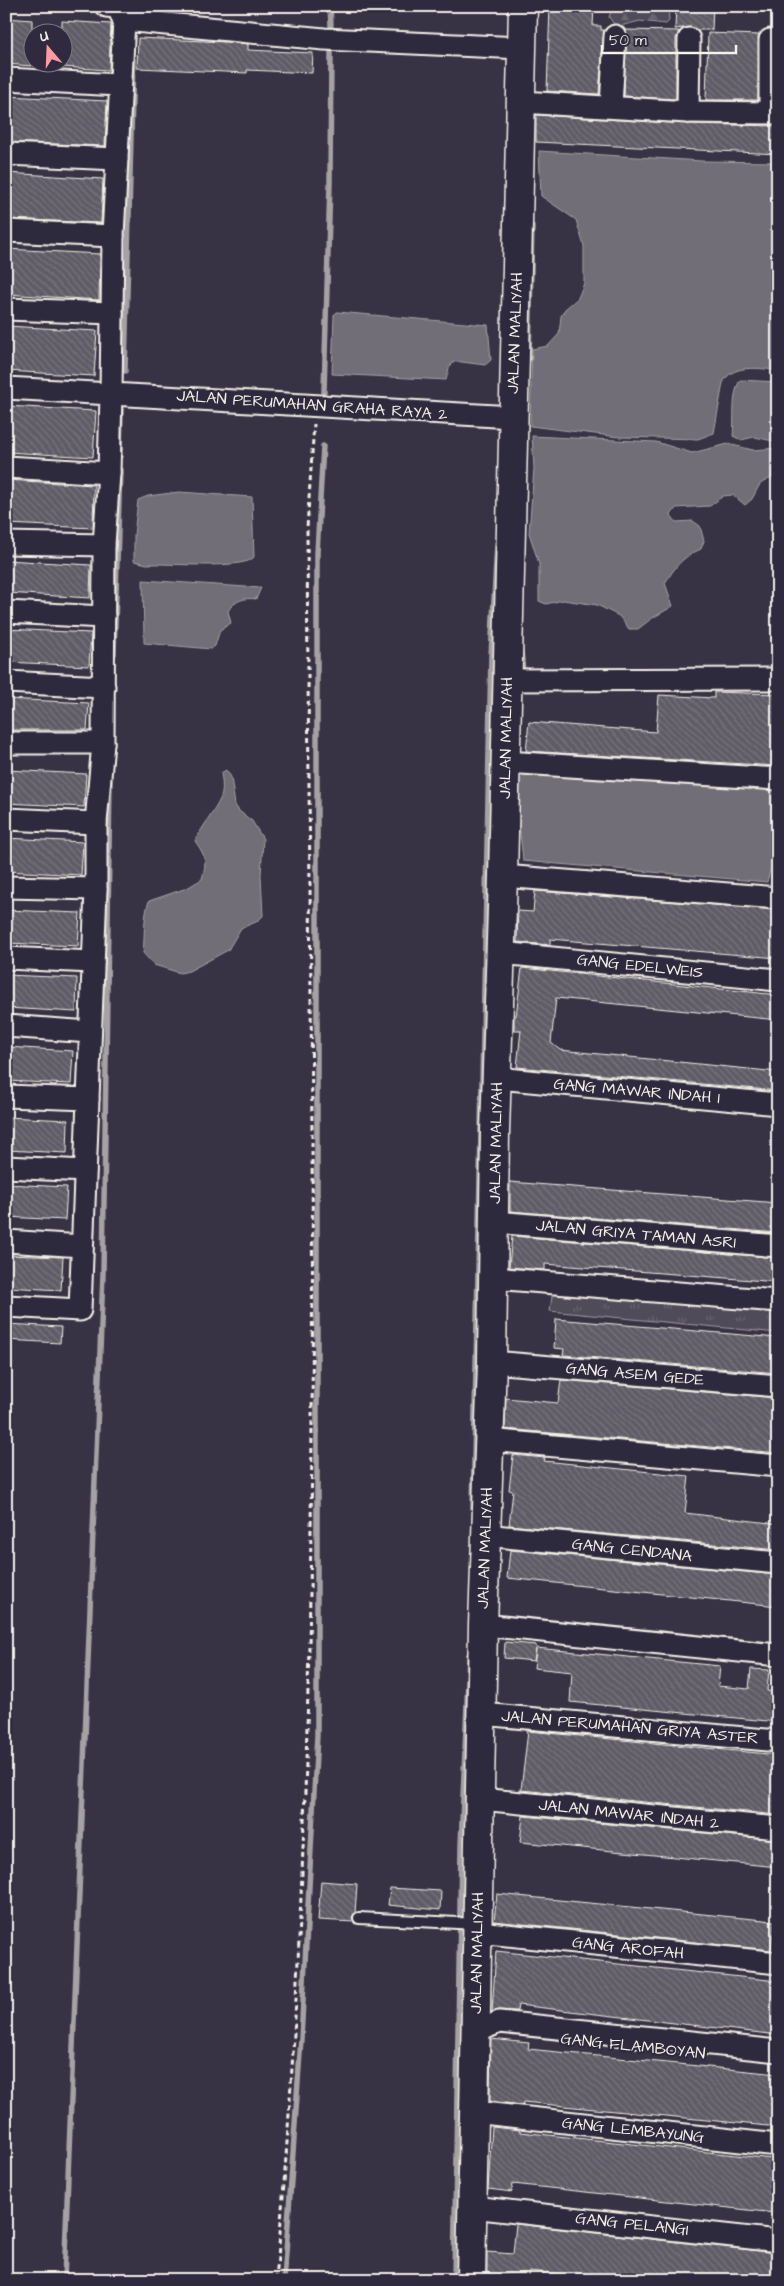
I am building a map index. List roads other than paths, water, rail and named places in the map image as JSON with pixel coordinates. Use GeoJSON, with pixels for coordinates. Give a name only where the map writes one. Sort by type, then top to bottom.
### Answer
{"type":"FeatureCollection","features":[{"type":"Feature","properties":{"kind":"street"},"geometry":{"type":"LineString","coordinates":[[6,1306],[80,1310],[94,962],[96,823],[103,744],[104,545],[116,394],[112,314],[113,236],[119,85],[124,20],[117,7],[106,6]]}},
{"type":"Feature","properties":{"kind":"street","name":"JALAN MALIYAH"},"geometry":{"type":"LineString","coordinates":[[471,2280],[479,2204],[480,2113],[484,2025],[476,1928],[488,1800],[489,1714],[483,1625],[492,1536],[496,1441],[504,1079],[508,953],[513,876],[513,762],[506,680],[513,417],[530,102],[521,48],[523,6]]}},
{"type":"Feature","properties":{"kind":"street"},"geometry":{"type":"LineString","coordinates":[[124,20],[324,39],[521,48]]}},
{"type":"Feature","properties":{"kind":"street"},"geometry":{"type":"LineString","coordinates":[[611,106],[615,36]]}},
{"type":"Feature","properties":{"kind":"street"},"geometry":{"type":"LineString","coordinates":[[688,112],[689,39]]}},
{"type":"Feature","properties":{"kind":"street"},"geometry":{"type":"LineString","coordinates":[[530,102],[688,112],[774,113],[770,40]]}},
{"type":"Feature","properties":{"kind":"street"},"geometry":{"type":"LineString","coordinates":[[6,79],[119,85]]}},
{"type":"Feature","properties":{"kind":"street"},"geometry":{"type":"LineString","coordinates":[[6,154],[117,159]]}},
{"type":"Feature","properties":{"kind":"street"},"geometry":{"type":"LineString","coordinates":[[6,231],[113,236]]}},
{"type":"Feature","properties":{"kind":"street"},"geometry":{"type":"LineString","coordinates":[[6,309],[112,314]]}},
{"type":"Feature","properties":{"kind":"street","name":"JALAN PERUMAHAN GRAHA RAYA 2"},"geometry":{"type":"LineString","coordinates":[[6,388],[513,417]]}},
{"type":"Feature","properties":{"kind":"street"},"geometry":{"type":"LineString","coordinates":[[6,467],[109,473]]}},
{"type":"Feature","properties":{"kind":"street"},"geometry":{"type":"LineString","coordinates":[[6,543],[104,545]]}},
{"type":"Feature","properties":{"kind":"street"},"geometry":{"type":"LineString","coordinates":[[6,612],[104,617]]}},
{"type":"Feature","properties":{"kind":"street"},"geometry":{"type":"LineString","coordinates":[[506,680],[778,679]]}},
{"type":"Feature","properties":{"kind":"street"},"geometry":{"type":"LineString","coordinates":[[6,682],[104,687]]}},
{"type":"Feature","properties":{"kind":"street"},"geometry":{"type":"LineString","coordinates":[[6,743],[103,744]]}},
{"type":"Feature","properties":{"kind":"street"},"geometry":{"type":"LineString","coordinates":[[513,762],[778,779]]}},
{"type":"Feature","properties":{"kind":"street"},"geometry":{"type":"LineString","coordinates":[[6,819],[96,823]]}},
{"type":"Feature","properties":{"kind":"street"},"geometry":{"type":"LineString","coordinates":[[513,876],[778,898]]}},
{"type":"Feature","properties":{"kind":"street"},"geometry":{"type":"LineString","coordinates":[[6,887],[96,889]]}},
{"type":"Feature","properties":{"kind":"street","name":"GANG EDELWEIS"},"geometry":{"type":"LineString","coordinates":[[508,953],[778,980]]}},
{"type":"Feature","properties":{"kind":"street"},"geometry":{"type":"LineString","coordinates":[[6,958],[94,962]]}},
{"type":"Feature","properties":{"kind":"street"},"geometry":{"type":"LineString","coordinates":[[6,1026],[90,1032]]}},
{"type":"Feature","properties":{"kind":"street","name":"GANG MAWAR INDAH I"},"geometry":{"type":"LineString","coordinates":[[504,1079],[778,1104]]}},
{"type":"Feature","properties":{"kind":"street"},"geometry":{"type":"LineString","coordinates":[[6,1096],[88,1099]]}},
{"type":"Feature","properties":{"kind":"street"},"geometry":{"type":"LineString","coordinates":[[6,1167],[85,1171]]}},
{"type":"Feature","properties":{"kind":"street","name":"JALAN GRIYA TAMAN ASRI"},"geometry":{"type":"LineString","coordinates":[[502,1222],[778,1246]]}},
{"type":"Feature","properties":{"kind":"street"},"geometry":{"type":"LineString","coordinates":[[6,1241],[82,1246]]}},
{"type":"Feature","properties":{"kind":"street"},"geometry":{"type":"LineString","coordinates":[[501,1278],[778,1301]]}},
{"type":"Feature","properties":{"kind":"street","name":"GANG ASEM GEDE"},"geometry":{"type":"LineString","coordinates":[[499,1357],[778,1375]]}},
{"type":"Feature","properties":{"kind":"street","name":"GANG ASEM GEDE"},"geometry":{"type":"LineString","coordinates":[[499,1357],[778,1386]]}},
{"type":"Feature","properties":{"kind":"street"},"geometry":{"type":"LineString","coordinates":[[496,1441],[778,1466]]}},
{"type":"Feature","properties":{"kind":"street","name":"GANG CENDANA"},"geometry":{"type":"LineString","coordinates":[[492,1536],[778,1563]]}},
{"type":"Feature","properties":{"kind":"street"},"geometry":{"type":"LineString","coordinates":[[483,1625],[778,1655]]}},
{"type":"Feature","properties":{"kind":"street","name":"JALAN PERUMAHAN GRIYA ASTER"},"geometry":{"type":"LineString","coordinates":[[489,1714],[778,1741]]}},
{"type":"Feature","properties":{"kind":"street","name":"JALAN MAWAR INDAH 2"},"geometry":{"type":"LineString","coordinates":[[488,1800],[778,1828]]}},
{"type":"Feature","properties":{"kind":"street","name":"GANG AROFAH"},"geometry":{"type":"LineString","coordinates":[[476,1928],[778,1964]]}},
{"type":"Feature","properties":{"kind":"street"},"geometry":{"type":"LineString","coordinates":[[484,2025],[499,2022],[778,2052]]}},
{"type":"Feature","properties":{"kind":"street","name":"GANG FLAMBOYAN"},"geometry":{"type":"LineString","coordinates":[[484,2025],[498,2032],[778,2062]]}},
{"type":"Feature","properties":{"kind":"street","name":"GANG LEMBAYUNG"},"geometry":{"type":"LineString","coordinates":[[480,2113],[778,2146]]}},
{"type":"Feature","properties":{"kind":"street","name":"GANG PELANGI"},"geometry":{"type":"LineString","coordinates":[[479,2204],[778,2233]]}},
{"type":"Feature","properties":{"kind":"street","name":"GANG PELANGI"},"geometry":{"type":"LineString","coordinates":[[479,2204],[778,2241]]}},
{"type":"Feature","properties":{"kind":"lane"},"geometry":{"type":"LineString","coordinates":[[359,1918],[476,1928]]}},
{"type":"Feature","properties":{"kind":"waterway"},"geometry":{"type":"LineString","coordinates":[[330,6],[331,25]]}},
{"type":"Feature","properties":{"kind":"waterway"},"geometry":{"type":"LineString","coordinates":[[324,392],[330,183],[331,53]]}},
{"type":"Feature","properties":{"kind":"waterway"},"geometry":{"type":"LineString","coordinates":[[125,371],[133,59]]}},
{"type":"Feature","properties":{"kind":"waterway"},"geometry":{"type":"LineString","coordinates":[[529,359],[532,226]]}},
{"type":"Feature","properties":{"kind":"waterway"},"geometry":{"type":"LineString","coordinates":[[120,456],[121,410]]}},
{"type":"Feature","properties":{"kind":"waterway"},"geometry":{"type":"LineString","coordinates":[[284,2280],[301,2039],[317,1735],[317,553],[323,446]]}},
{"type":"Feature","properties":{"kind":"waterway"},"geometry":{"type":"LineString","coordinates":[[114,654],[120,470]]}},
{"type":"Feature","properties":{"kind":"waterway"},"geometry":{"type":"LineString","coordinates":[[473,1508],[491,656],[497,543]]}},
{"type":"Feature","properties":{"kind":"waterway"},"geometry":{"type":"LineString","coordinates":[[521,651],[523,671]]}},
{"type":"Feature","properties":{"kind":"waterway"},"geometry":{"type":"LineString","coordinates":[[64,2280],[103,1274],[110,780]]}},
{"type":"Feature","properties":{"kind":"waterway"},"geometry":{"type":"LineString","coordinates":[[454,2280],[461,1846],[469,1655]]}}]}
